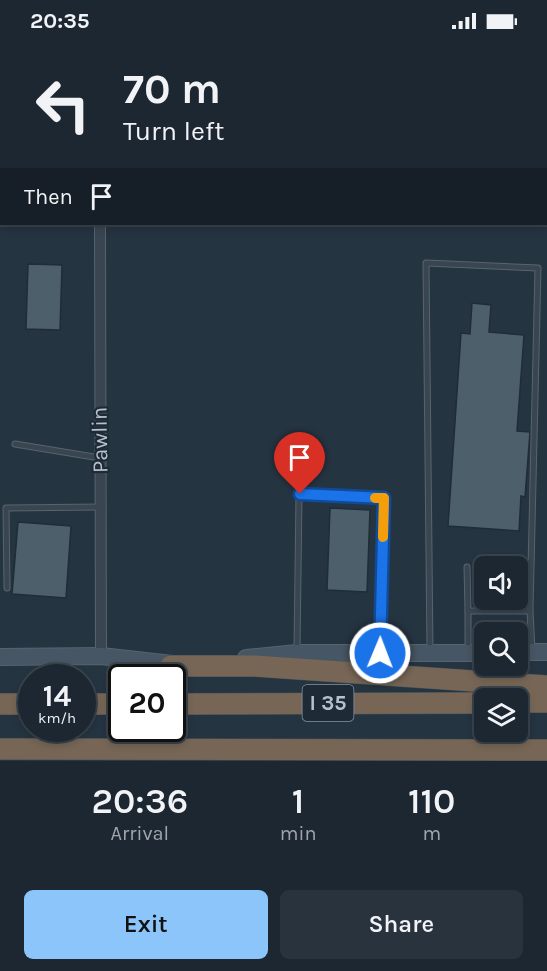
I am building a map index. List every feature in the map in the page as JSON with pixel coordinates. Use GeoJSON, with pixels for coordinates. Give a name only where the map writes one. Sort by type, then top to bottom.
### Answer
{"type":"FeatureCollection","features":[{"type":"Feature","properties":{"kind":"highway"},"geometry":{"type":"LineString","coordinates":[[186,666],[254,666],[547,686]]}},
{"type":"Feature","properties":{"kind":"highway"},"geometry":{"type":"LineString","coordinates":[[528,702],[547,702]]}},
{"type":"Feature","properties":{"kind":"highway","name":"I 35"},"geometry":{"type":"LineString","coordinates":[[186,704],[474,703]]}},
{"type":"Feature","properties":{"kind":"highway"},"geometry":{"type":"LineString","coordinates":[[0,705],[18,704]]}},
{"type":"Feature","properties":{"kind":"highway","name":"I 35"},"geometry":{"type":"LineString","coordinates":[[0,749],[547,750]]}},
{"type":"Feature","properties":{"kind":"highway"},"geometry":{"type":"LineString","coordinates":[[419,761],[504,750]]}},
{"type":"Feature","properties":{"kind":"main road"},"geometry":{"type":"LineString","coordinates":[[186,664],[297,653],[474,653]]}},
{"type":"Feature","properties":{"kind":"main road"},"geometry":{"type":"LineString","coordinates":[[0,657],[101,656],[157,664]]}},
{"type":"Feature","properties":{"kind":"street","name":"Pawlin"},"geometry":{"type":"LineString","coordinates":[[100,225],[101,656]]}},
{"type":"Feature","properties":{"kind":"lane"},"geometry":{"type":"LineString","coordinates":[[430,652],[426,263],[538,268],[530,610],[532,652]]}},
{"type":"Feature","properties":{"kind":"lane"},"geometry":{"type":"LineString","coordinates":[[15,444],[100,458]]}},
{"type":"Feature","properties":{"kind":"lane"},"geometry":{"type":"LineString","coordinates":[[297,653],[300,494],[384,498],[380,653]]}},
{"type":"Feature","properties":{"kind":"lane"},"geometry":{"type":"LineString","coordinates":[[7,588],[6,508],[101,507]]}},
{"type":"Feature","properties":{"kind":"lane"},"geometry":{"type":"LineString","coordinates":[[467,567],[468,611],[474,642]]}},
{"type":"Feature","properties":{"kind":"lane"},"geometry":{"type":"LineString","coordinates":[[468,611],[530,610]]}},
{"type":"Feature","properties":{"kind":"building"},"geometry":{"type":"Polygon","coordinates":[[[28,264],[62,265],[60,330],[26,329],[28,264]]]}},
{"type":"Feature","properties":{"kind":"building"},"geometry":{"type":"Polygon","coordinates":[[[472,303],[491,305],[489,332],[524,335],[517,431],[530,432],[525,497],[521,496],[519,531],[448,526],[461,333],[470,334],[472,303]]]}},
{"type":"Feature","properties":{"kind":"building"},"geometry":{"type":"Polygon","coordinates":[[[330,508],[370,510],[367,592],[327,590],[330,508]]]}},
{"type":"Feature","properties":{"kind":"building"},"geometry":{"type":"Polygon","coordinates":[[[18,522],[71,526],[66,598],[12,594],[18,522]]]}},
{"type":"Feature","properties":{"kind":"slow traffic"},"geometry":{"type":"LineString","coordinates":[[375,498],[384,498],[383,537]]}},
{"type":"Feature","properties":{"kind":"route"},"geometry":{"type":"LineString","coordinates":[[300,494],[384,498],[380,653]]}}]}
